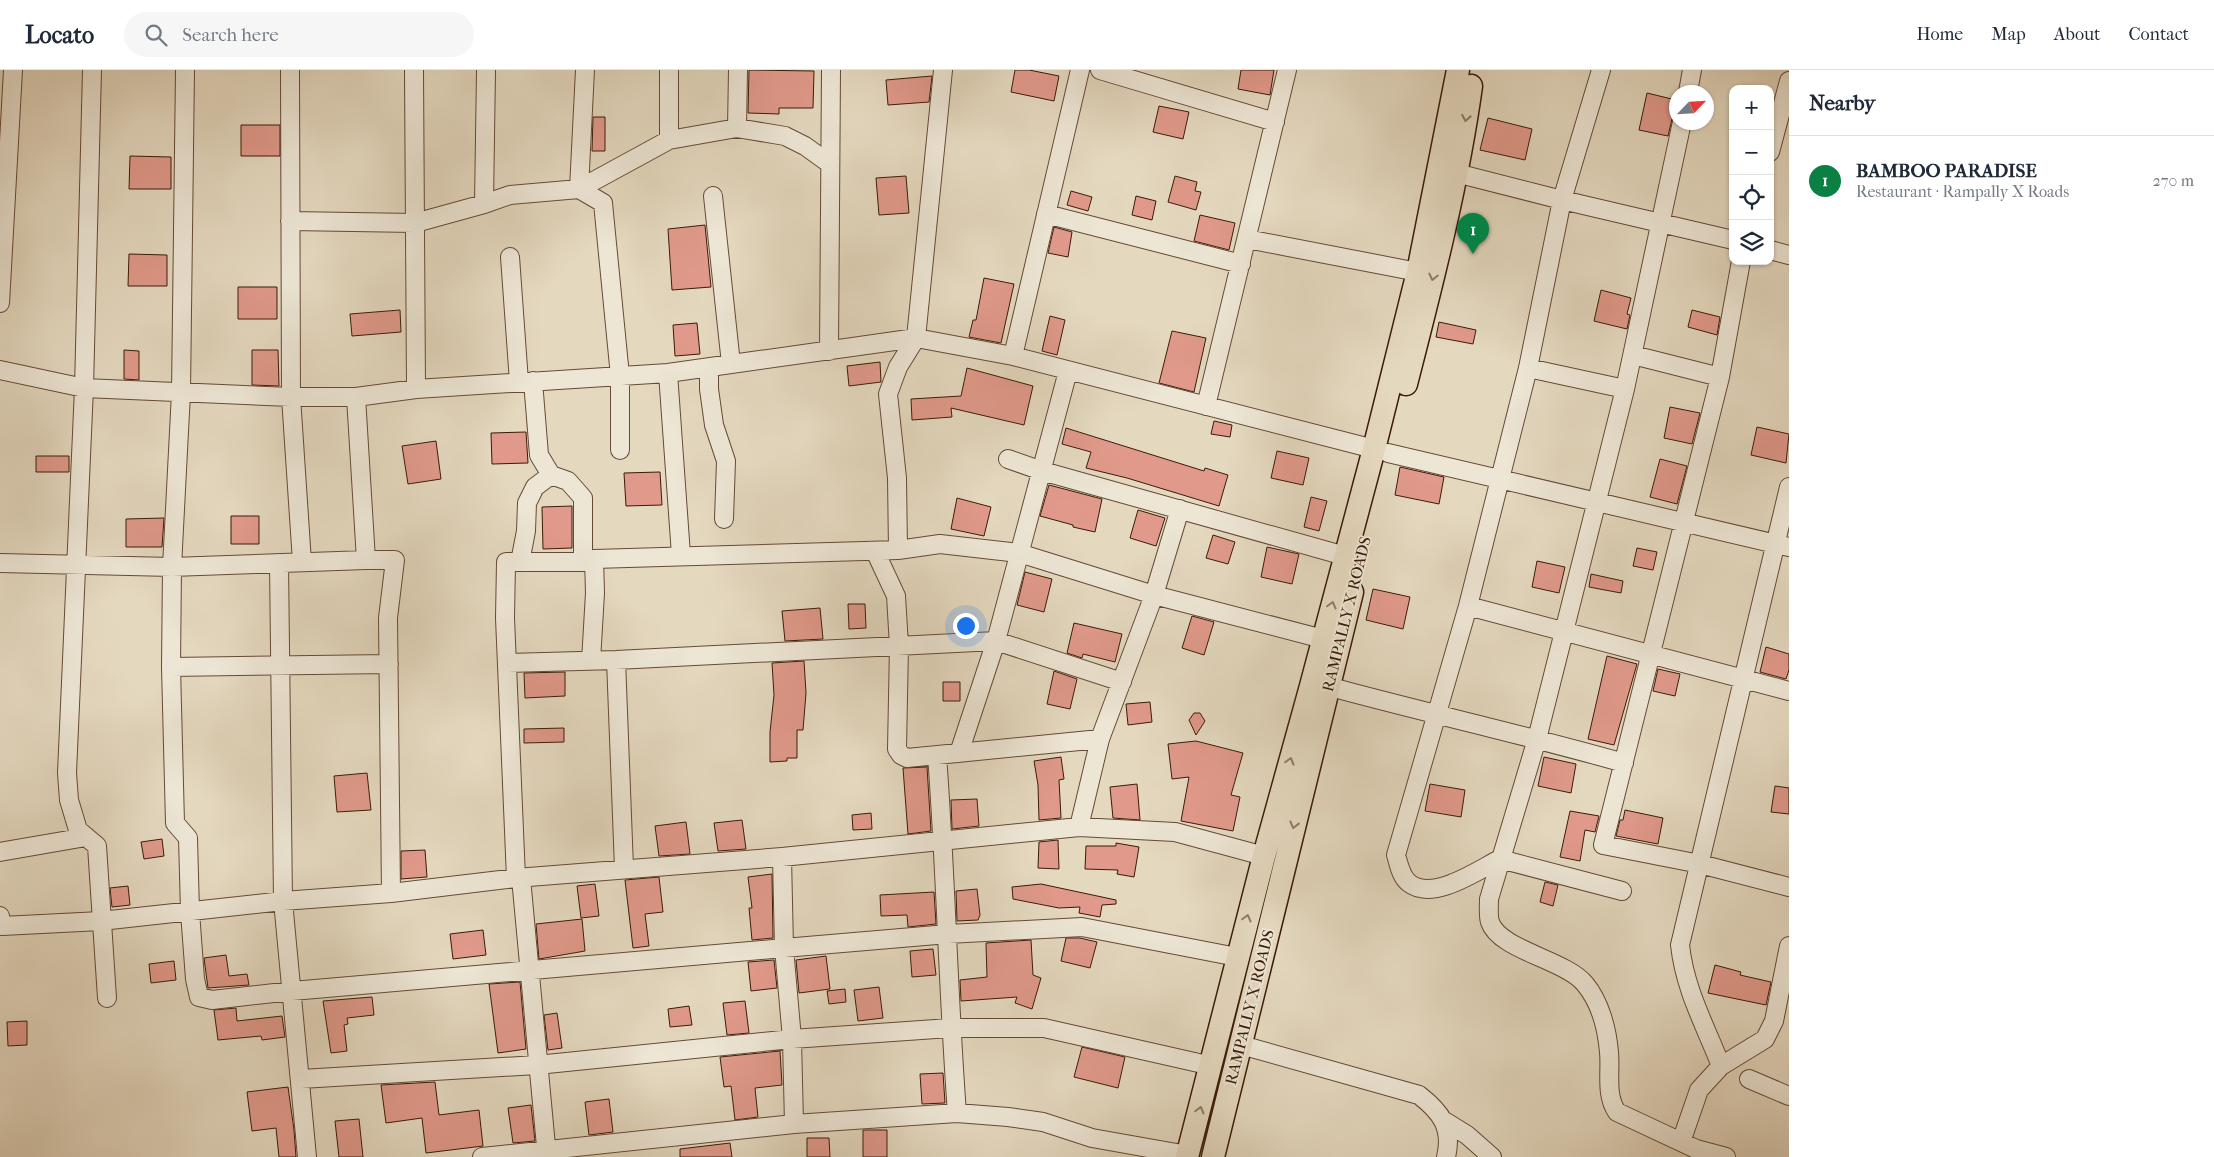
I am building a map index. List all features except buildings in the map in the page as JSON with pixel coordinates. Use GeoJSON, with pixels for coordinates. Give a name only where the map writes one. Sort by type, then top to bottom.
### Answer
{"type":"FeatureCollection","features":[{"type":"Feature","properties":{"kind":"main road"},"geometry":{"type":"LineString","coordinates":[[1188,1156],[1212,1066],[1237,957],[1345,556],[1381,451],[1458,70]]}},
{"type":"Feature","properties":{"kind":"main road","name":"RAMPALLY X ROADS"},"geometry":{"type":"LineString","coordinates":[[1213,1157],[1327,686],[1381,451],[1427,302],[1456,173],[1473,70]]}},
{"type":"Feature","properties":{"kind":"main road"},"geometry":{"type":"LineString","coordinates":[[1226,1006],[1248,1014]]}},
{"type":"Feature","properties":{"kind":"street"},"geometry":{"type":"LineString","coordinates":[[0,303],[3,212],[13,70]]}},
{"type":"Feature","properties":{"kind":"street"},"geometry":{"type":"LineString","coordinates":[[92,70],[84,388],[67,773],[69,800],[78,830],[97,846],[107,998]]}},
{"type":"Feature","properties":{"kind":"street"},"geometry":{"type":"LineString","coordinates":[[185,70],[181,393],[172,568],[171,667],[175,823],[188,838],[190,912],[195,985],[199,997],[212,1000],[292,991],[948,934],[1082,927],[1237,957]]}},
{"type":"Feature","properties":{"kind":"street"},"geometry":{"type":"LineString","coordinates":[[290,70],[291,397],[302,562]]}},
{"type":"Feature","properties":{"kind":"street"},"geometry":{"type":"LineString","coordinates":[[414,70],[416,389]]}},
{"type":"Feature","properties":{"kind":"street"},"geometry":{"type":"LineString","coordinates":[[484,204],[486,70]]}},
{"type":"Feature","properties":{"kind":"street"},"geometry":{"type":"LineString","coordinates":[[579,189],[585,70]]}},
{"type":"Feature","properties":{"kind":"street"},"geometry":{"type":"LineString","coordinates":[[668,140],[669,70]]}},
{"type":"Feature","properties":{"kind":"street"},"geometry":{"type":"LineString","coordinates":[[737,128],[738,70]]}},
{"type":"Feature","properties":{"kind":"street"},"geometry":{"type":"LineString","coordinates":[[829,351],[831,70]]}},
{"type":"Feature","properties":{"kind":"street"},"geometry":{"type":"LineString","coordinates":[[898,550],[897,478],[888,394],[898,367],[916,338],[943,70]]}},
{"type":"Feature","properties":{"kind":"street"},"geometry":{"type":"LineString","coordinates":[[1013,356],[1080,70]]}},
{"type":"Feature","properties":{"kind":"street"},"geometry":{"type":"LineString","coordinates":[[1100,70],[1275,122]]}},
{"type":"Feature","properties":{"kind":"street"},"geometry":{"type":"LineString","coordinates":[[1206,406],[1287,70]]}},
{"type":"Feature","properties":{"kind":"street"},"geometry":{"type":"LineString","coordinates":[[1601,70],[1562,200],[1528,368],[1468,606],[1396,855],[1402,874],[1409,884],[1422,888],[1445,886],[1500,860],[1622,891]]}},
{"type":"Feature","properties":{"kind":"street"},"geometry":{"type":"LineString","coordinates":[[1689,85],[1692,70]]}},
{"type":"Feature","properties":{"kind":"street"},"geometry":{"type":"LineString","coordinates":[[1774,146],[1783,132],[1789,82]]}},
{"type":"Feature","properties":{"kind":"street"},"geometry":{"type":"LineString","coordinates":[[290,220],[415,223],[484,204],[510,194],[579,189],[668,140],[737,128],[785,136],[805,146],[830,164]]}},
{"type":"Feature","properties":{"kind":"street"},"geometry":{"type":"LineString","coordinates":[[1680,130],[1625,390],[1537,738],[1489,899],[1490,922],[1500,936],[1569,970],[1585,983],[1601,1011],[1609,1052],[1611,1104],[1621,1115],[1681,1142],[1726,1157]]}},
{"type":"Feature","properties":{"kind":"street"},"geometry":{"type":"LineString","coordinates":[[1456,173],[1729,239]]}},
{"type":"Feature","properties":{"kind":"street"},"geometry":{"type":"LineString","coordinates":[[579,189],[603,203],[620,376],[620,450]]}},
{"type":"Feature","properties":{"kind":"street"},"geometry":{"type":"LineString","coordinates":[[713,196],[731,364]]}},
{"type":"Feature","properties":{"kind":"street"},"geometry":{"type":"LineString","coordinates":[[1046,214],[1241,264]]}},
{"type":"Feature","properties":{"kind":"street"},"geometry":{"type":"LineString","coordinates":[[1247,239],[1418,272]]}},
{"type":"Feature","properties":{"kind":"street"},"geometry":{"type":"LineString","coordinates":[[1774,251],[1789,254]]}},
{"type":"Feature","properties":{"kind":"street"},"geometry":{"type":"LineString","coordinates":[[510,257],[526,381],[539,455],[551,475],[568,481],[583,498],[588,560],[595,593],[591,661]]}},
{"type":"Feature","properties":{"kind":"street"},"geometry":{"type":"LineString","coordinates":[[1741,265],[1720,377],[1603,845],[1700,864],[1789,887]]}},
{"type":"Feature","properties":{"kind":"street"},"geometry":{"type":"LineString","coordinates":[[0,370],[84,388],[291,397],[356,397],[416,389],[668,373],[916,338],[1013,356],[1381,451],[1783,546]]}},
{"type":"Feature","properties":{"kind":"street"},"geometry":{"type":"LineString","coordinates":[[1633,355],[1720,377]]}},
{"type":"Feature","properties":{"kind":"street"},"geometry":{"type":"LineString","coordinates":[[709,368],[709,389],[714,425],[726,461],[724,520]]}},
{"type":"Feature","properties":{"kind":"street"},"geometry":{"type":"LineString","coordinates":[[1528,368],[1625,390]]}},
{"type":"Feature","properties":{"kind":"street"},"geometry":{"type":"LineString","coordinates":[[959,754],[996,641],[1068,371]]}},
{"type":"Feature","properties":{"kind":"street"},"geometry":{"type":"LineString","coordinates":[[668,373],[681,555]]}},
{"type":"Feature","properties":{"kind":"street"},"geometry":{"type":"LineString","coordinates":[[356,397],[366,560]]}},
{"type":"Feature","properties":{"kind":"street"},"geometry":{"type":"LineString","coordinates":[[1008,459],[1042,471],[1180,508],[1345,556]]}},
{"type":"Feature","properties":{"kind":"street"},"geometry":{"type":"LineString","coordinates":[[520,562],[526,531],[527,503],[535,487],[551,475]]}},
{"type":"Feature","properties":{"kind":"street"},"geometry":{"type":"LineString","coordinates":[[1721,1066],[1705,1025],[1693,1003],[1683,970],[1680,945],[1744,680],[1783,546],[1789,487]]}},
{"type":"Feature","properties":{"kind":"street"},"geometry":{"type":"LineString","coordinates":[[1079,827],[1100,739],[1154,596],[1180,508]]}},
{"type":"Feature","properties":{"kind":"street"},"geometry":{"type":"LineString","coordinates":[[547,1154],[518,878],[507,663],[506,562],[681,555],[875,551],[940,544],[1019,553],[1154,596],[1323,640]]}},
{"type":"Feature","properties":{"kind":"street"},"geometry":{"type":"LineString","coordinates":[[875,551],[896,596],[899,646],[897,750],[901,755],[907,758],[959,754],[1100,739]]}},
{"type":"Feature","properties":{"kind":"street"},"geometry":{"type":"LineString","coordinates":[[0,563],[172,568],[395,560],[388,618],[390,893]]}},
{"type":"Feature","properties":{"kind":"street"},"geometry":{"type":"LineString","coordinates":[[279,563],[283,901],[308,1157]]}},
{"type":"Feature","properties":{"kind":"street"},"geometry":{"type":"LineString","coordinates":[[1468,606],[1789,691]]}},
{"type":"Feature","properties":{"kind":"street"},"geometry":{"type":"LineString","coordinates":[[507,663],[616,660],[996,641],[1122,682]]}},
{"type":"Feature","properties":{"kind":"street"},"geometry":{"type":"LineString","coordinates":[[616,660],[624,868]]}},
{"type":"Feature","properties":{"kind":"street"},"geometry":{"type":"LineString","coordinates":[[171,667],[389,664]]}},
{"type":"Feature","properties":{"kind":"street"},"geometry":{"type":"LineString","coordinates":[[1327,686],[1436,716],[1537,738],[1624,763]]}},
{"type":"Feature","properties":{"kind":"street"},"geometry":{"type":"LineString","coordinates":[[937,755],[948,934],[950,1028],[957,1113]]}},
{"type":"Feature","properties":{"kind":"street"},"geometry":{"type":"LineString","coordinates":[[0,916],[2,926],[101,920],[283,901],[390,893],[518,878],[624,868],[782,857],[1079,827],[1174,832],[1264,856]]}},
{"type":"Feature","properties":{"kind":"street"},"geometry":{"type":"LineString","coordinates":[[0,852],[86,837]]}},
{"type":"Feature","properties":{"kind":"street"},"geometry":{"type":"LineString","coordinates":[[782,857],[784,948],[792,1039],[794,1124]]}},
{"type":"Feature","properties":{"kind":"street"},"geometry":{"type":"LineString","coordinates":[[1681,1142],[1699,1090],[1721,1066],[1765,1040],[1774,1021],[1789,946]]}},
{"type":"Feature","properties":{"kind":"street"},"geometry":{"type":"LineString","coordinates":[[301,1080],[538,1065],[792,1039],[950,1028],[1044,1028],[1212,1066]]}},
{"type":"Feature","properties":{"kind":"street"},"geometry":{"type":"LineString","coordinates":[[1240,1045],[1419,1095],[1433,1106],[1446,1122],[1467,1135],[1492,1157]]}},
{"type":"Feature","properties":{"kind":"street"},"geometry":{"type":"LineString","coordinates":[[1748,1079],[1789,1096]]}},
{"type":"Feature","properties":{"kind":"street"},"geometry":{"type":"LineString","coordinates":[[482,1157],[547,1154],[794,1124],[957,1113],[1008,1116],[1043,1122],[1092,1138],[1188,1156]]}},
{"type":"Feature","properties":{"kind":"street"},"geometry":{"type":"LineString","coordinates":[[1446,1122],[1449,1146],[1446,1157]]}},
{"type":"Feature","properties":{"kind":"place","name":"BAMBOO PARADISE"},"geometry":{"type":"Point","coordinates":[1473,254]}}]}
